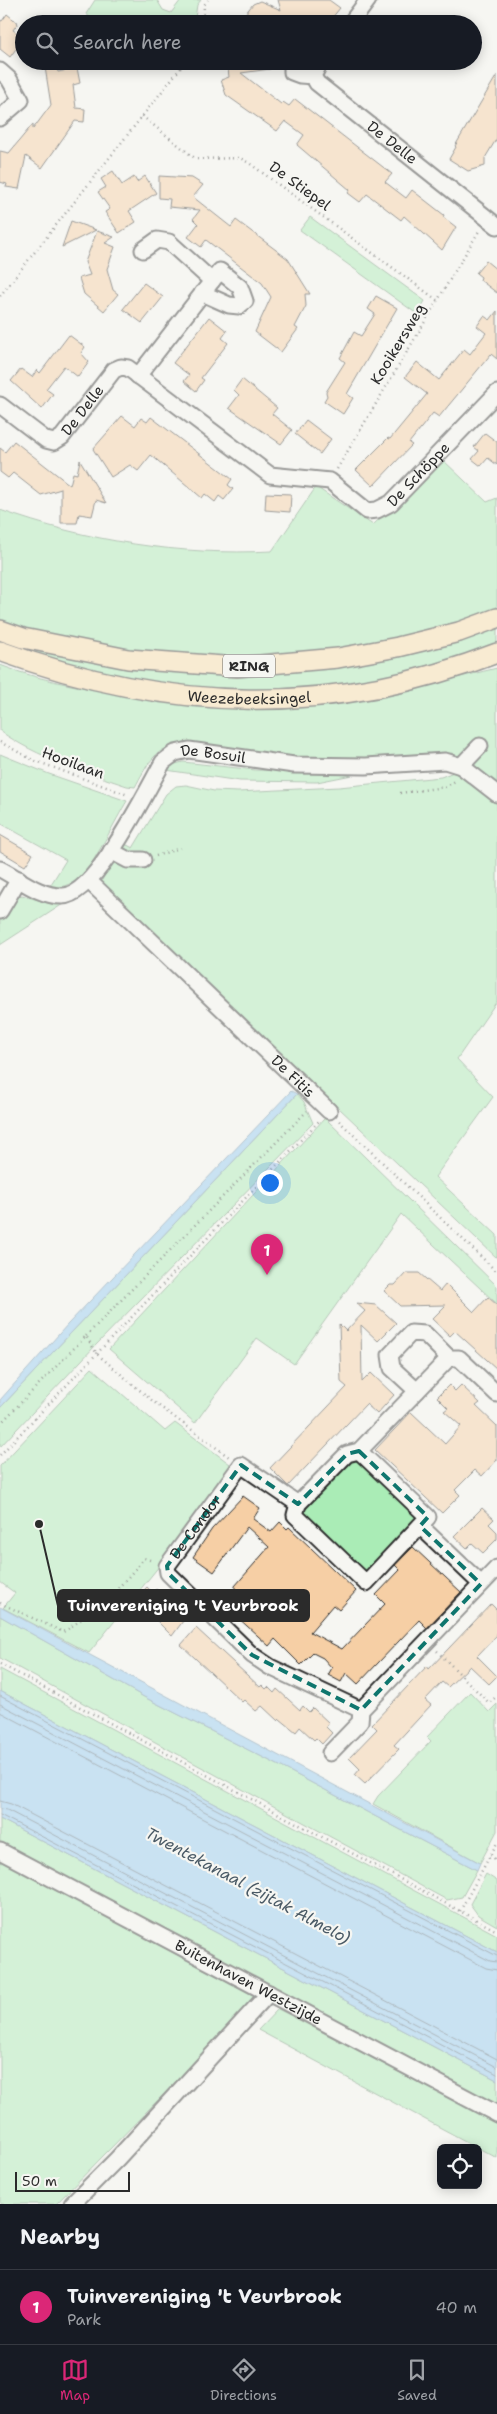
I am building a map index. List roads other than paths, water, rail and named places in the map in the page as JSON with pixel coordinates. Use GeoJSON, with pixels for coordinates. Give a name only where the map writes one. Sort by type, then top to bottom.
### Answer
{"type":"FeatureCollection","features":[{"type":"Feature","properties":{"kind":"main road","name":"Weezebeeksingel"},"geometry":{"type":"LineString","coordinates":[[0,630],[23,638],[128,659],[238,667],[338,658],[398,647],[459,632],[497,618]]}},
{"type":"Feature","properties":{"kind":"main road","name":"Weezebeeksingel"},"geometry":{"type":"LineString","coordinates":[[0,651],[48,669],[116,685],[170,694],[262,701],[331,696],[387,687],[459,668],[497,653]]}},
{"type":"Feature","properties":{"kind":"street"},"geometry":{"type":"LineString","coordinates":[[357,15],[368,0]]}},
{"type":"Feature","properties":{"kind":"street"},"geometry":{"type":"LineString","coordinates":[[292,70],[292,72],[300,75],[309,70]]}},
{"type":"Feature","properties":{"kind":"street","name":"De Delle"},"geometry":{"type":"LineString","coordinates":[[316,70],[317,83],[492,222]]}},
{"type":"Feature","properties":{"kind":"street"},"geometry":{"type":"LineString","coordinates":[[0,71],[9,79],[21,100],[0,118]]}},
{"type":"Feature","properties":{"kind":"street"},"geometry":{"type":"LineString","coordinates":[[143,250],[157,240],[169,242],[212,280]]}},
{"type":"Feature","properties":{"kind":"street"},"geometry":{"type":"LineString","coordinates":[[138,376],[212,280],[220,271],[240,287],[245,301],[239,306],[229,305],[202,293]]}},
{"type":"Feature","properties":{"kind":"street","name":"De Delle"},"geometry":{"type":"LineString","coordinates":[[0,405],[46,440],[54,442],[62,437],[114,370],[121,367],[128,368],[270,475],[330,481]]}},
{"type":"Feature","properties":{"kind":"street","name":"De Schöppe"},"geometry":{"type":"LineString","coordinates":[[330,481],[367,511],[377,510],[391,503],[497,393]]}},
{"type":"Feature","properties":{"kind":"street"},"geometry":{"type":"LineString","coordinates":[[459,668],[497,662]]}},
{"type":"Feature","properties":{"kind":"street"},"geometry":{"type":"LineString","coordinates":[[464,768],[480,746]]}},
{"type":"Feature","properties":{"kind":"street","name":"De Bosuil"},"geometry":{"type":"LineString","coordinates":[[0,868],[39,892],[63,897],[77,892],[90,882],[111,851],[163,762],[175,753],[189,750],[294,765],[366,766],[445,761],[464,768],[497,794]]}},
{"type":"Feature","properties":{"kind":"street"},"geometry":{"type":"LineString","coordinates":[[111,851],[128,860],[143,860]]}},
{"type":"Feature","properties":{"kind":"street"},"geometry":{"type":"LineString","coordinates":[[0,911],[19,879]]}},
{"type":"Feature","properties":{"kind":"street","name":"De Fitis"},"geometry":{"type":"LineString","coordinates":[[90,882],[329,1111]]}},
{"type":"Feature","properties":{"kind":"street"},"geometry":{"type":"LineString","coordinates":[[417,1391],[392,1368],[390,1355],[411,1333],[425,1334],[449,1358],[459,1358],[497,1394]]}},
{"type":"Feature","properties":{"kind":"street"},"geometry":{"type":"LineString","coordinates":[[359,1451],[428,1518],[366,1583],[295,1515],[298,1504],[347,1454],[359,1451],[449,1358]]}},
{"type":"Feature","properties":{"kind":"street","name":"De Condor"},"geometry":{"type":"LineString","coordinates":[[298,1504],[241,1465],[167,1566],[168,1573],[252,1655],[270,1667],[361,1710]]}},
{"type":"Feature","properties":{"kind":"street"},"geometry":{"type":"LineString","coordinates":[[420,1526],[481,1584]]}},
{"type":"Feature","properties":{"kind":"street"},"geometry":{"type":"LineString","coordinates":[[330,1753],[360,1722],[361,1710],[497,1568]]}},
{"type":"Feature","properties":{"kind":"street","name":"Buitenhaven Westzijde"},"geometry":{"type":"LineString","coordinates":[[0,1851],[497,2114]]}},
{"type":"Feature","properties":{"kind":"street"},"geometry":{"type":"LineString","coordinates":[[72,2204],[117,2159],[269,1993]]}},
{"type":"Feature","properties":{"kind":"water"},"geometry":{"type":"Polygon","coordinates":[[[291,1091],[297,1094],[0,1408],[0,1400],[68,1324],[291,1091]]]}},
{"type":"Feature","properties":{"kind":"water"},"geometry":{"type":"Polygon","coordinates":[[[0,1607],[480,1863],[477,1870],[144,1697],[0,1616],[0,1607]]]}},
{"type":"Feature","properties":{"kind":"water","name":"Twentekanaal (zijtak Almelo)"},"geometry":{"type":"Polygon","coordinates":[[[0,1691],[497,1952],[497,2080],[0,1819],[0,1691]]]}},
{"type":"Feature","properties":{"kind":"place","name":"Tuinvereniging 't Veurbrook"},"geometry":{"type":"Point","coordinates":[267,1275]}},
{"type":"Feature","properties":{"kind":"place","name":"Tuinvereniging 't Veurbrook"},"geometry":{"type":"Point","coordinates":[39,1524]}}]}
